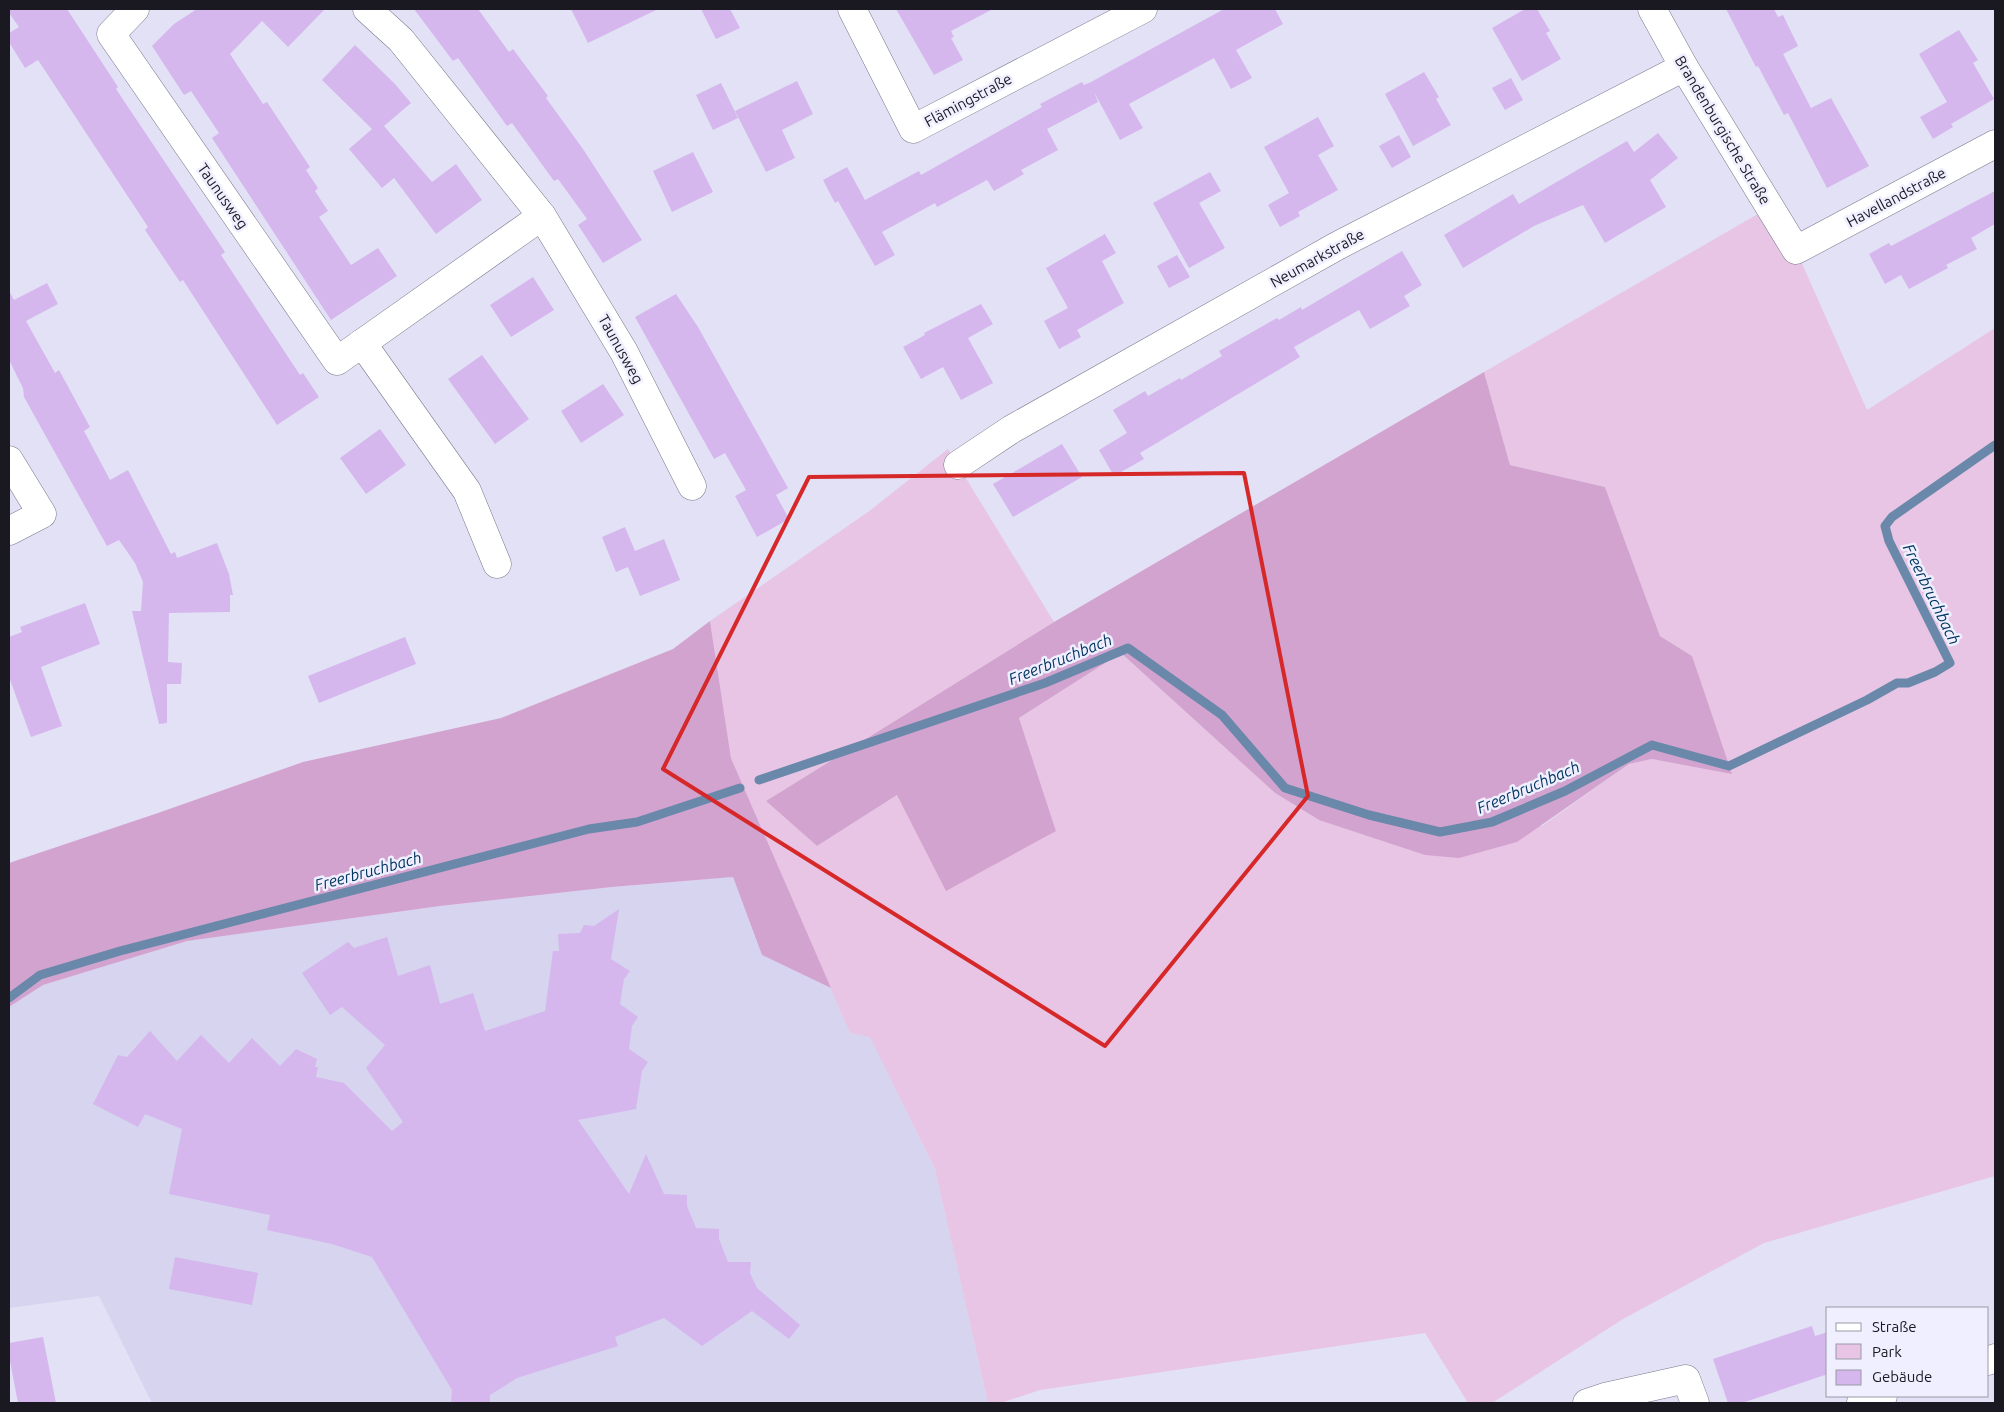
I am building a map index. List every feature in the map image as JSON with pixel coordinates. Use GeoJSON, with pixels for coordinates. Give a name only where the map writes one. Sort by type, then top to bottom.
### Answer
{"type":"FeatureCollection","features":[{"type":"Feature","properties":{"kind":"street","name":"Taunusweg"},"geometry":{"type":"LineString","coordinates":[[135,9],[111,34],[337,361],[542,216]]}},
{"type":"Feature","properties":{"kind":"street","name":"Taunusweg"},"geometry":{"type":"LineString","coordinates":[[367,9],[401,40],[542,216],[624,352],[692,486]]}},
{"type":"Feature","properties":{"kind":"street","name":"Flämingstraße"},"geometry":{"type":"LineString","coordinates":[[852,9],[913,129],[1143,9]]}},
{"type":"Feature","properties":{"kind":"street","name":"Brandenburgische Straße"},"geometry":{"type":"LineString","coordinates":[[1652,9],[1684,67],[1796,250]]}},
{"type":"Feature","properties":{"kind":"street","name":"Neumarkstraße"},"geometry":{"type":"LineString","coordinates":[[958,465],[1012,429],[1337,246],[1684,67]]}},
{"type":"Feature","properties":{"kind":"street","name":"Havellandstraße"},"geometry":{"type":"LineString","coordinates":[[1796,250],[1995,144]]}},
{"type":"Feature","properties":{"kind":"street"},"geometry":{"type":"LineString","coordinates":[[362,343],[467,492],[497,564]]}},
{"type":"Feature","properties":{"kind":"street"},"geometry":{"type":"LineString","coordinates":[[9,460],[42,514],[9,531]]}},
{"type":"Feature","properties":{"kind":"street"},"geometry":{"type":"LineString","coordinates":[[1587,1403],[1605,1397],[1686,1379],[1695,1403]]}},
{"type":"Feature","properties":{"kind":"street"},"geometry":{"type":"LineString","coordinates":[[1861,1403],[1880,1397]]}},
{"type":"Feature","properties":{"kind":"highlighted area"},"geometry":{"type":"Polygon","coordinates":[[[1244,473],[1308,796],[1105,1046],[663,769],[809,477],[1244,473]]]}},
{"type":"Feature","properties":{"kind":"shaded area"},"geometry":{"type":"Polygon","coordinates":[[[1484,372],[1510,465],[1605,487],[1660,636],[1692,656],[1732,774],[1652,759],[1629,764],[1517,842],[1459,858],[1425,855],[1319,820],[1275,793],[1121,653],[1019,718],[1056,831],[946,891],[897,795],[817,846],[766,801],[1054,622],[1484,372]]]}},
{"type":"Feature","properties":{"kind":"shaded area"},"geometry":{"type":"Polygon","coordinates":[[[710,621],[731,758],[831,988],[762,955],[733,877],[612,887],[440,906],[187,941],[43,985],[9,1007],[9,863],[303,762],[501,718],[673,649],[710,621]]]}},
{"type":"Feature","properties":{"kind":"shaded area"},"geometry":{"type":"Polygon","coordinates":[[[733,877],[762,955],[831,988],[850,1033],[870,1036],[935,1169],[988,1403],[152,1403],[99,1296],[9,1308],[9,1007],[43,985],[186,941],[440,906],[612,887],[733,877]]]}},
{"type":"Feature","properties":{"kind":"green space"},"geometry":{"type":"Polygon","coordinates":[[[1770,207],[1796,250],[1867,410],[1995,328],[1995,1176],[1764,1243],[1623,1319],[1492,1403],[1468,1403],[1425,1333],[1040,1390],[1001,1403],[988,1403],[935,1169],[870,1037],[850,1033],[731,758],[710,621],[868,512],[948,449],[1054,622],[766,801],[817,846],[897,795],[1056,831],[1019,718],[1121,653],[1275,793],[1319,820],[1542,826],[1629,764],[1652,759],[1679,763],[1692,656],[1660,636],[1605,487],[1510,465],[1484,372],[1770,207]]]}},
{"type":"Feature","properties":{"kind":"building"},"geometry":{"type":"Polygon","coordinates":[[[9,9],[67,9],[118,87],[116,89],[225,252],[221,255],[300,375],[303,373],[319,397],[277,425],[183,280],[180,282],[145,230],[148,227],[38,60],[25,68],[9,42],[9,33],[19,27],[9,13],[9,9]]]}},
{"type":"Feature","properties":{"kind":"building"},"geometry":{"type":"Polygon","coordinates":[[[197,9],[325,9],[288,47],[262,21],[230,54],[263,104],[267,102],[310,167],[306,170],[318,188],[315,191],[328,211],[319,217],[351,265],[378,248],[397,276],[331,320],[212,138],[219,133],[191,91],[184,95],[152,46],[174,24],[197,9]]]}},
{"type":"Feature","properties":{"kind":"building"},"geometry":{"type":"Polygon","coordinates":[[[414,9],[478,9],[509,52],[513,49],[548,96],[546,98],[583,149],[642,240],[603,263],[578,225],[587,219],[558,179],[554,181],[512,123],[507,126],[458,58],[453,61],[414,9]]]}},
{"type":"Feature","properties":{"kind":"building"},"geometry":{"type":"Polygon","coordinates":[[[571,9],[658,9],[588,43],[571,9]]]}},
{"type":"Feature","properties":{"kind":"building"},"geometry":{"type":"Polygon","coordinates":[[[701,9],[730,9],[740,28],[716,39],[701,9]]]}},
{"type":"Feature","properties":{"kind":"building"},"geometry":{"type":"Polygon","coordinates":[[[896,9],[993,9],[951,31],[954,37],[951,38],[963,60],[934,75],[896,9]]]}},
{"type":"Feature","properties":{"kind":"building"},"geometry":{"type":"Polygon","coordinates":[[[1224,9],[1275,9],[1283,24],[1236,50],[1252,78],[1231,89],[1214,58],[1129,104],[1143,128],[1120,140],[1094,92],[1098,102],[1047,129],[1058,150],[1021,170],[1024,174],[994,191],[987,180],[937,207],[935,203],[882,232],[895,255],[875,266],[838,201],[835,203],[823,180],[847,167],[865,200],[919,171],[921,175],[1042,107],[1040,104],[1082,82],[1084,85],[1091,82],[1224,9]]]}},
{"type":"Feature","properties":{"kind":"building"},"geometry":{"type":"Polygon","coordinates":[[[1525,9],[1537,9],[1550,31],[1546,33],[1561,59],[1522,81],[1492,28],[1525,9]]]}},
{"type":"Feature","properties":{"kind":"building"},"geometry":{"type":"Polygon","coordinates":[[[1726,9],[1774,9],[1778,17],[1783,15],[1798,46],[1783,54],[1811,108],[1831,98],[1869,166],[1827,188],[1788,113],[1784,115],[1758,66],[1756,67],[1726,9]]]}},
{"type":"Feature","properties":{"kind":"building"},"geometry":{"type":"Polygon","coordinates":[[[1959,30],[1978,60],[1973,63],[1994,99],[1951,124],[1953,127],[1933,139],[1920,117],[1947,102],[1919,54],[1959,30]]]}},
{"type":"Feature","properties":{"kind":"building"},"geometry":{"type":"Polygon","coordinates":[[[355,45],[395,84],[411,103],[384,126],[432,182],[456,164],[482,200],[436,234],[394,178],[382,188],[349,149],[372,129],[322,80],[355,45]]]}},
{"type":"Feature","properties":{"kind":"building"},"geometry":{"type":"Polygon","coordinates":[[[1424,72],[1439,97],[1436,99],[1451,125],[1413,146],[1385,94],[1424,72]]]}},
{"type":"Feature","properties":{"kind":"building"},"geometry":{"type":"Polygon","coordinates":[[[1511,78],[1523,100],[1505,110],[1492,88],[1511,78]]]}},
{"type":"Feature","properties":{"kind":"building"},"geometry":{"type":"Polygon","coordinates":[[[797,81],[813,114],[782,130],[795,158],[766,172],[735,111],[797,81]]]}},
{"type":"Feature","properties":{"kind":"building"},"geometry":{"type":"Polygon","coordinates":[[[721,83],[738,118],[713,130],[696,95],[721,83]]]}},
{"type":"Feature","properties":{"kind":"building"},"geometry":{"type":"Polygon","coordinates":[[[1318,117],[1334,146],[1318,155],[1338,190],[1298,212],[1300,216],[1280,227],[1268,205],[1289,193],[1264,147],[1318,117]]]}},
{"type":"Feature","properties":{"kind":"building"},"geometry":{"type":"Polygon","coordinates":[[[1658,133],[1678,158],[1650,180],[1666,207],[1605,243],[1583,205],[1534,226],[1463,268],[1444,235],[1513,194],[1519,204],[1627,141],[1634,152],[1658,133]]]}},
{"type":"Feature","properties":{"kind":"building"},"geometry":{"type":"Polygon","coordinates":[[[1399,135],[1411,157],[1392,168],[1379,146],[1399,135]]]}},
{"type":"Feature","properties":{"kind":"building"},"geometry":{"type":"Polygon","coordinates":[[[693,152],[713,192],[672,212],[653,171],[693,152]]]}},
{"type":"Feature","properties":{"kind":"building"},"geometry":{"type":"Polygon","coordinates":[[[1210,172],[1221,191],[1199,203],[1225,248],[1189,268],[1153,203],[1210,172]]]}},
{"type":"Feature","properties":{"kind":"building"},"geometry":{"type":"Polygon","coordinates":[[[1995,191],[1995,224],[1971,238],[1977,249],[1946,265],[1948,268],[1909,289],[1901,275],[1885,284],[1869,254],[1889,243],[1891,246],[1995,191]]]}},
{"type":"Feature","properties":{"kind":"building"},"geometry":{"type":"Polygon","coordinates":[[[1105,234],[1116,253],[1102,261],[1124,303],[1077,330],[1081,337],[1059,349],[1044,321],[1068,308],[1046,268],[1105,234]]]}},
{"type":"Feature","properties":{"kind":"building"},"geometry":{"type":"Polygon","coordinates":[[[1402,251],[1422,285],[1404,296],[1410,306],[1370,329],[1359,310],[1294,347],[1300,357],[1140,453],[1144,459],[1114,476],[1099,450],[1127,433],[1113,410],[1145,391],[1148,396],[1180,378],[1181,380],[1222,356],[1219,351],[1277,318],[1279,320],[1301,307],[1302,310],[1402,251]]]}},
{"type":"Feature","properties":{"kind":"building"},"geometry":{"type":"Polygon","coordinates":[[[1177,255],[1190,277],[1169,288],[1157,266],[1177,255]]]}},
{"type":"Feature","properties":{"kind":"building"},"geometry":{"type":"Polygon","coordinates":[[[533,277],[554,310],[511,337],[490,305],[533,277]]]}},
{"type":"Feature","properties":{"kind":"building"},"geometry":{"type":"Polygon","coordinates":[[[47,283],[58,304],[26,321],[55,373],[59,370],[90,427],[84,431],[110,480],[128,470],[171,554],[175,552],[177,558],[217,543],[229,574],[233,595],[230,595],[230,612],[169,613],[168,662],[182,663],[181,684],[167,684],[167,723],[159,724],[132,611],[141,611],[143,582],[135,563],[119,540],[107,546],[24,397],[23,388],[9,360],[9,291],[14,300],[47,283]]]}},
{"type":"Feature","properties":{"kind":"building"},"geometry":{"type":"Polygon","coordinates":[[[676,294],[698,327],[788,488],[776,495],[789,519],[757,537],[735,496],[746,490],[725,453],[714,459],[635,317],[676,294]]]}},
{"type":"Feature","properties":{"kind":"building"},"geometry":{"type":"Polygon","coordinates":[[[981,304],[993,324],[968,338],[993,383],[961,400],[943,367],[921,379],[903,347],[925,335],[924,333],[981,304]]]}},
{"type":"Feature","properties":{"kind":"building"},"geometry":{"type":"Polygon","coordinates":[[[482,355],[529,419],[495,444],[448,379],[482,355]]]}},
{"type":"Feature","properties":{"kind":"building"},"geometry":{"type":"Polygon","coordinates":[[[603,384],[624,415],[581,443],[561,411],[603,384]]]}},
{"type":"Feature","properties":{"kind":"building"},"geometry":{"type":"Polygon","coordinates":[[[380,429],[406,465],[366,494],[340,458],[380,429]]]}},
{"type":"Feature","properties":{"kind":"building"},"geometry":{"type":"Polygon","coordinates":[[[1062,444],[1082,477],[1013,517],[993,484],[1062,444]]]}},
{"type":"Feature","properties":{"kind":"building"},"geometry":{"type":"Polygon","coordinates":[[[625,527],[635,551],[664,539],[680,580],[640,596],[628,567],[616,572],[602,537],[625,527]]]}},
{"type":"Feature","properties":{"kind":"building"},"geometry":{"type":"Polygon","coordinates":[[[85,603],[100,644],[41,667],[62,726],[31,737],[9,677],[9,637],[22,632],[20,627],[85,603]]]}},
{"type":"Feature","properties":{"kind":"building"},"geometry":{"type":"Polygon","coordinates":[[[405,637],[416,664],[319,703],[308,676],[405,637]]]}},
{"type":"Feature","properties":{"kind":"building"},"geometry":{"type":"Polygon","coordinates":[[[619,909],[611,959],[630,971],[624,979],[620,1004],[638,1017],[632,1026],[629,1049],[648,1062],[642,1071],[636,1109],[578,1120],[629,1194],[646,1154],[664,1194],[687,1195],[687,1206],[696,1228],[719,1229],[719,1239],[728,1262],[751,1262],[750,1273],[757,1288],[800,1325],[789,1339],[752,1311],[702,1346],[664,1318],[615,1337],[618,1346],[517,1378],[490,1395],[490,1403],[451,1403],[452,1390],[372,1257],[332,1244],[267,1230],[270,1215],[169,1194],[182,1129],[145,1114],[138,1127],[93,1104],[118,1055],[127,1057],[150,1031],[177,1061],[201,1035],[229,1063],[252,1038],[280,1066],[296,1049],[317,1059],[315,1067],[318,1067],[316,1077],[344,1083],[392,1131],[403,1122],[366,1068],[385,1045],[342,1007],[330,1015],[302,973],[348,942],[354,948],[387,937],[398,976],[430,965],[440,1004],[473,993],[485,1031],[545,1011],[553,951],[559,951],[558,934],[580,933],[584,925],[594,926],[619,909]]]}},
{"type":"Feature","properties":{"kind":"building"},"geometry":{"type":"Polygon","coordinates":[[[175,1257],[258,1273],[252,1305],[169,1289],[175,1257]]]}},
{"type":"Feature","properties":{"kind":"building"},"geometry":{"type":"Polygon","coordinates":[[[1812,1326],[1815,1336],[1826,1333],[1826,1375],[1742,1403],[1728,1403],[1713,1359],[1812,1326]]]}},
{"type":"Feature","properties":{"kind":"building"},"geometry":{"type":"Polygon","coordinates":[[[43,1337],[56,1403],[18,1403],[9,1356],[9,1343],[43,1337]]]}},
{"type":"Feature","properties":{"kind":"waterway","name":"Freerbruchbach"},"geometry":{"type":"LineString","coordinates":[[759,780],[1045,683],[1128,648],[1222,715],[1285,788],[1369,815],[1440,832],[1492,822],[1565,791],[1652,745],[1729,766],[1867,700],[1897,683],[1908,683],[1935,672],[1950,663],[1889,541],[1885,526],[1892,517],[1995,445]]}},
{"type":"Feature","properties":{"kind":"waterway","name":"Freerbruchbach"},"geometry":{"type":"LineString","coordinates":[[9,998],[40,975],[120,951],[589,829],[637,822],[740,788]]}}]}
